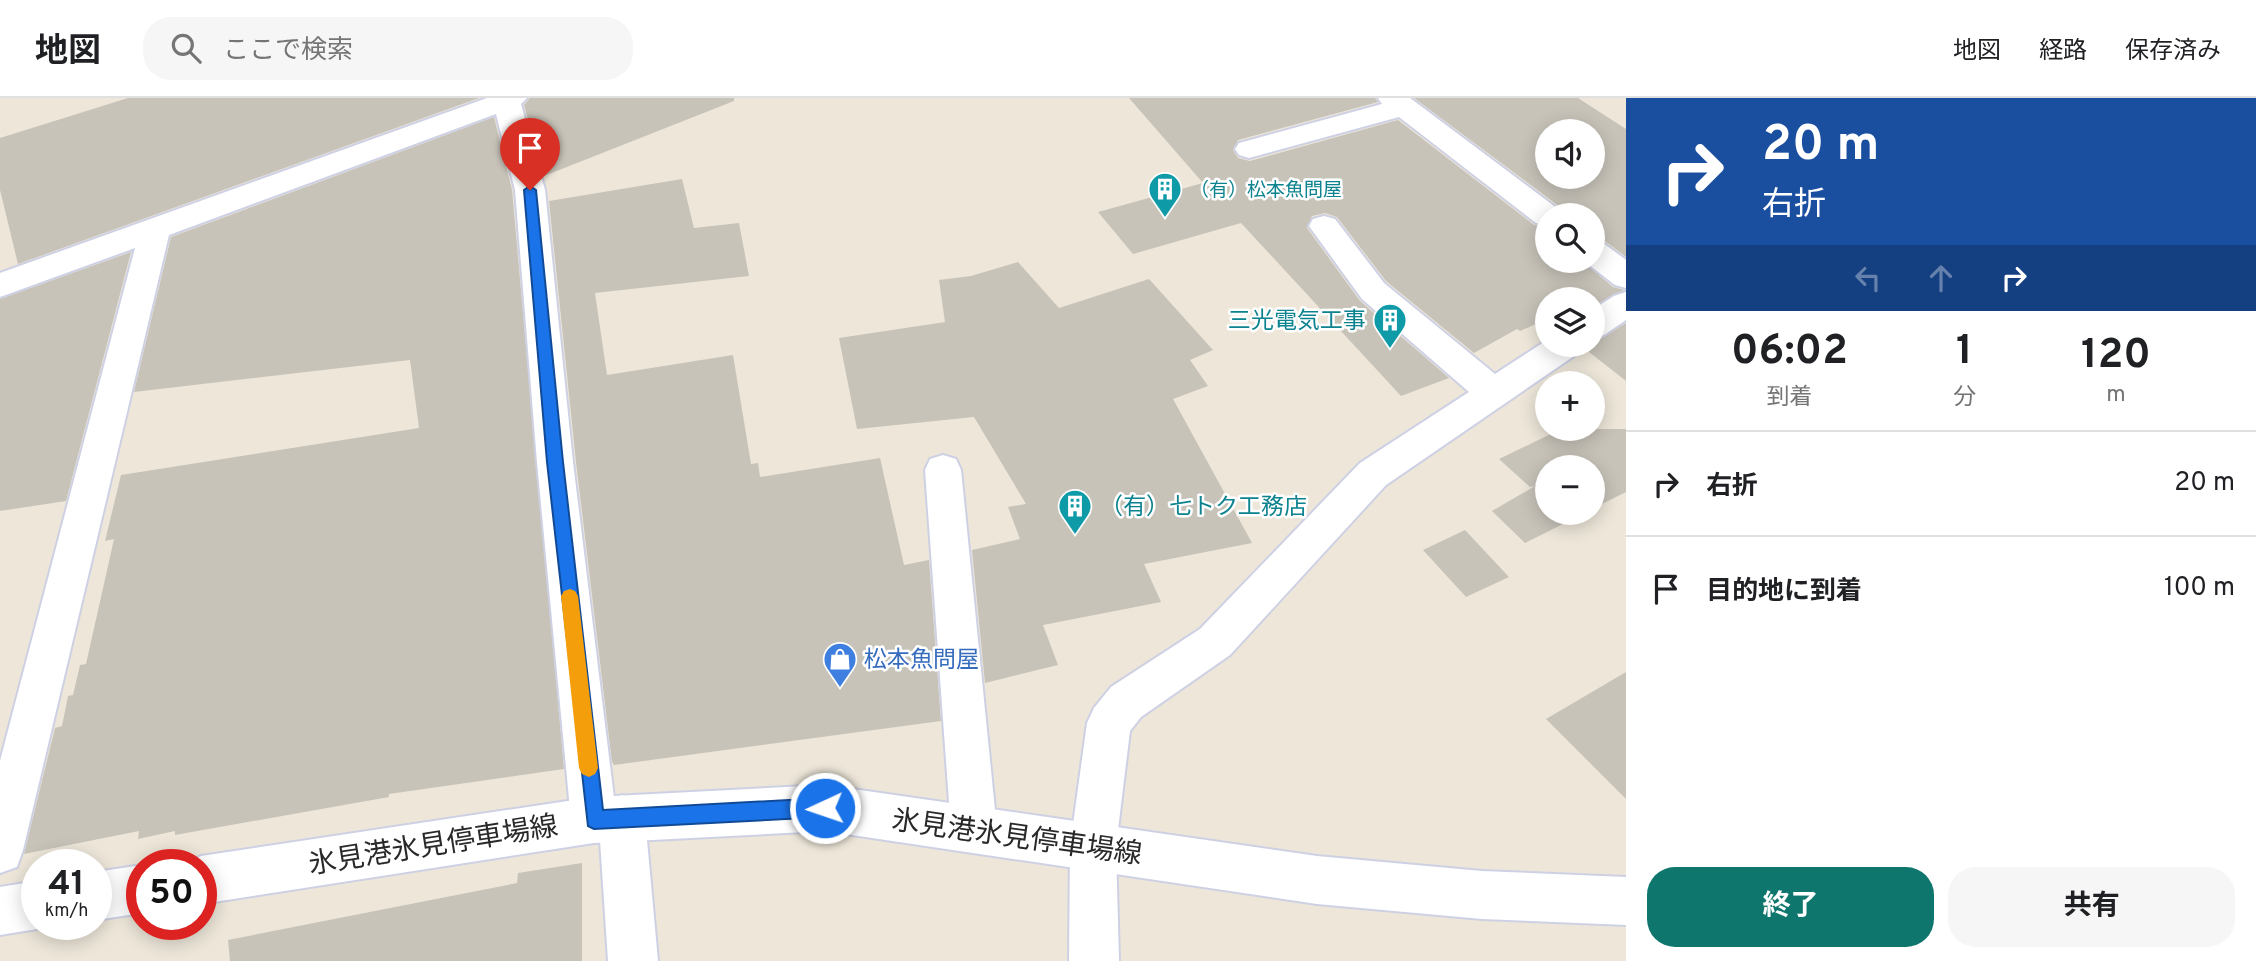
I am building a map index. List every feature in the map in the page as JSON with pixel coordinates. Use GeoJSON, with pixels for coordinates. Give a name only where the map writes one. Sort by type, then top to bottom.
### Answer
{"type":"FeatureCollection","features":[{"type":"Feature","properties":{"kind":"street"},"geometry":{"type":"LineString","coordinates":[[0,285],[509,99],[530,190],[555,462],[608,819],[633,961]]}},
{"type":"Feature","properties":{"kind":"street"},"geometry":{"type":"LineString","coordinates":[[1249,149],[1398,102],[1535,207]]}},
{"type":"Feature","properties":{"kind":"street"},"geometry":{"type":"LineString","coordinates":[[1324,226],[1373,291],[1494,393]]}},
{"type":"Feature","properties":{"kind":"street"},"geometry":{"type":"LineString","coordinates":[[0,850],[155,228]]}},
{"type":"Feature","properties":{"kind":"street"},"geometry":{"type":"LineString","coordinates":[[1605,261],[1626,277]]}},
{"type":"Feature","properties":{"kind":"street"},"geometry":{"type":"LineString","coordinates":[[1605,318],[1626,304]]}},
{"type":"Feature","properties":{"kind":"street"},"geometry":{"type":"LineString","coordinates":[[1094,961],[1093,846],[1108,723],[1126,702],[1215,642],[1373,474],[1547,357]]}},
{"type":"Feature","properties":{"kind":"street"},"geometry":{"type":"LineString","coordinates":[[943,470],[974,830]]}},
{"type":"Feature","properties":{"kind":"street","name":"氷見港氷見停車場線"},"geometry":{"type":"LineString","coordinates":[[217,878],[608,819],[825,808],[1317,880],[1482,895],[1626,901]]}},
{"type":"Feature","properties":{"kind":"street"},"geometry":{"type":"LineString","coordinates":[[0,911],[21,908]]}},
{"type":"Feature","properties":{"kind":"building"},"geometry":{"type":"Polygon","coordinates":[[[128,98],[479,98],[18,264],[0,190],[0,138],[128,98]]]}},
{"type":"Feature","properties":{"kind":"building"},"geometry":{"type":"Polygon","coordinates":[[[530,98],[734,98],[734,101],[544,176],[524,105],[530,98]]]}},
{"type":"Feature","properties":{"kind":"building"},"geometry":{"type":"Polygon","coordinates":[[[1129,98],[1375,98],[1378,102],[1238,140],[1233,150],[1238,158],[1250,161],[1398,120],[1535,225],[1535,273],[1596,273],[1613,287],[1624,290],[1605,300],[1605,287],[1535,287],[1535,324],[1520,331],[1517,329],[1474,353],[1386,281],[1337,217],[1325,213],[1312,216],[1307,228],[1360,301],[1449,378],[1401,396],[1241,223],[1133,254],[1098,212],[1203,183],[1129,98]]]}},
{"type":"Feature","properties":{"kind":"building"},"geometry":{"type":"Polygon","coordinates":[[[1414,98],[1578,98],[1626,129],[1626,257],[1605,241],[1605,203],[1555,203],[1536,189],[1605,189],[1605,119],[1535,119],[1535,188],[1414,98]]]}},
{"type":"Feature","properties":{"kind":"building"},"geometry":{"type":"Polygon","coordinates":[[[494,117],[512,190],[564,769],[389,794],[389,797],[175,835],[175,831],[138,839],[139,831],[49,849],[25,849],[55,728],[62,726],[68,696],[73,695],[80,665],[86,664],[114,539],[105,541],[121,475],[419,428],[410,360],[134,392],[171,237],[494,117]]]}},
{"type":"Feature","properties":{"kind":"building"},"geometry":{"type":"Polygon","coordinates":[[[682,179],[694,228],[739,223],[749,276],[595,293],[607,375],[733,355],[751,464],[758,463],[760,477],[880,458],[904,565],[929,560],[941,721],[614,765],[612,762],[576,462],[549,201],[682,179]]]}},
{"type":"Feature","properties":{"kind":"building"},"geometry":{"type":"Polygon","coordinates":[[[131,252],[66,501],[0,511],[0,299],[131,252]]]}},
{"type":"Feature","properties":{"kind":"building"},"geometry":{"type":"Polygon","coordinates":[[[1018,262],[1059,308],[1149,279],[1213,350],[1190,360],[1208,386],[1173,399],[1252,543],[1144,564],[1161,602],[1043,625],[1058,665],[985,683],[972,550],[1020,539],[1008,507],[1026,504],[974,417],[857,429],[839,338],[945,322],[939,280],[971,276],[1018,262]]]}},
{"type":"Feature","properties":{"kind":"building"},"geometry":{"type":"Polygon","coordinates":[[[1626,323],[1626,381],[1595,357],[1605,357],[1605,336],[1626,323]]]}},
{"type":"Feature","properties":{"kind":"building"},"geometry":{"type":"Polygon","coordinates":[[[1605,429],[1626,429],[1626,492],[1605,502],[1605,455],[1535,455],[1535,486],[1530,487],[1499,459],[1536,441],[1605,441],[1605,429]]]}},
{"type":"Feature","properties":{"kind":"building"},"geometry":{"type":"Polygon","coordinates":[[[1535,486],[1535,525],[1561,525],[1525,543],[1492,511],[1535,486]]]}},
{"type":"Feature","properties":{"kind":"building"},"geometry":{"type":"Polygon","coordinates":[[[1465,530],[1509,577],[1466,597],[1423,550],[1465,530]]]}},
{"type":"Feature","properties":{"kind":"building"},"geometry":{"type":"Polygon","coordinates":[[[1626,672],[1626,799],[1546,719],[1626,672]]]}},
{"type":"Feature","properties":{"kind":"building"},"geometry":{"type":"Polygon","coordinates":[[[582,863],[582,961],[230,961],[228,940],[517,883],[518,873],[582,863]]]}},
{"type":"Feature","properties":{"kind":"slow traffic"},"geometry":{"type":"LineString","coordinates":[[570,596],[589,768]]}},
{"type":"Feature","properties":{"kind":"place","name":"（有）松本魚問屋"},"geometry":{"type":"Point","coordinates":[1165,219]}},
{"type":"Feature","properties":{"kind":"place","name":"三光電気工事"},"geometry":{"type":"Point","coordinates":[1390,350]}},
{"type":"Feature","properties":{"kind":"place","name":"（有）七トク工務店"},"geometry":{"type":"Point","coordinates":[1075,536]}},
{"type":"Feature","properties":{"kind":"place","name":"松本魚問屋"},"geometry":{"type":"Point","coordinates":[840,689]}},
{"type":"Feature","properties":{"kind":"route"},"geometry":{"type":"LineString","coordinates":[[530,190],[555,462],[594,820],[825,808]]}}]}
